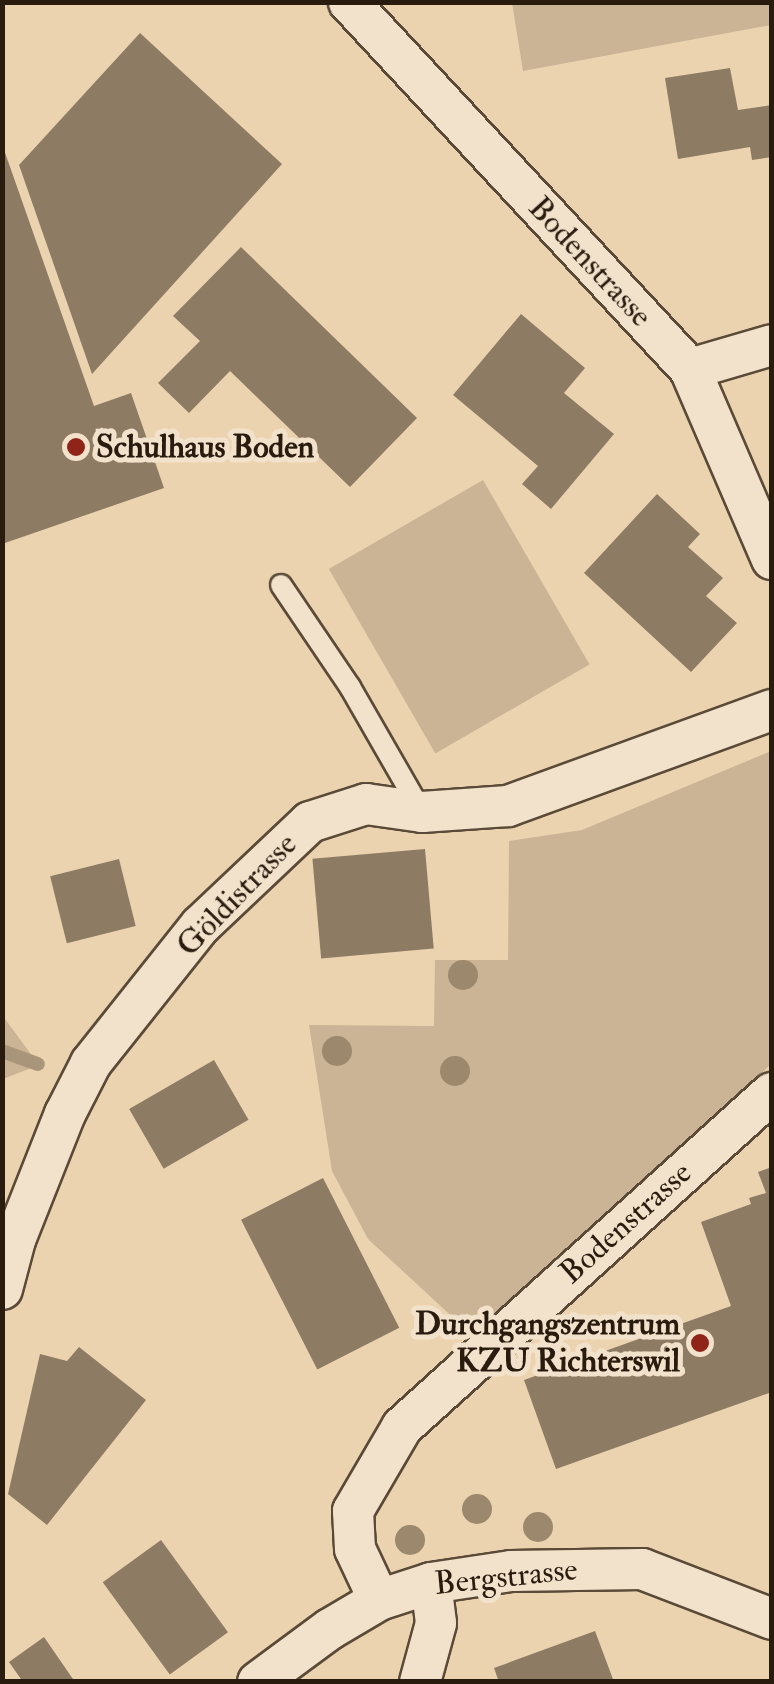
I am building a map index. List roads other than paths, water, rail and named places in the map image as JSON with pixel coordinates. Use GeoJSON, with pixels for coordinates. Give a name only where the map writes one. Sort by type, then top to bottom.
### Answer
{"type":"FeatureCollection","features":[{"type":"Feature","properties":{"kind":"street","name":"Bodenstrasse"},"geometry":{"type":"LineString","coordinates":[[349,2],[690,369],[772,559]]}},
{"type":"Feature","properties":{"kind":"street"},"geometry":{"type":"LineString","coordinates":[[690,369],[772,345]]}},
{"type":"Feature","properties":{"kind":"street","name":"Göldistrasse"},"geometry":{"type":"LineString","coordinates":[[2,1289],[15,1240],[64,1114],[91,1063],[200,926],[310,822],[366,804],[422,812],[508,806],[772,710]]}},
{"type":"Feature","properties":{"kind":"street","name":"Bodenstrasse"},"geometry":{"type":"LineString","coordinates":[[379,1600],[355,1548],[354,1512],[402,1427],[772,1093]]}},
{"type":"Feature","properties":{"kind":"street","name":"Bergstrasse"},"geometry":{"type":"LineString","coordinates":[[258,1682],[330,1629],[379,1600],[431,1583],[511,1571],[642,1570],[772,1619]]}},
{"type":"Feature","properties":{"kind":"street"},"geometry":{"type":"LineString","coordinates":[[420,1682],[436,1622],[431,1583]]}},
{"type":"Feature","properties":{"kind":"lane"},"geometry":{"type":"LineString","coordinates":[[281,585],[350,688],[422,812]]}},
{"type":"Feature","properties":{"kind":"waterway"},"geometry":{"type":"LineString","coordinates":[[2,1051],[38,1064]]}},
{"type":"Feature","properties":{"kind":"place","name":"Schulhaus Boden"},"geometry":{"type":"Point","coordinates":[76,447]}},
{"type":"Feature","properties":{"kind":"place","name":"Durchgangszentrum KZU Richterswil"},"geometry":{"type":"Point","coordinates":[700,1343]}}]}
